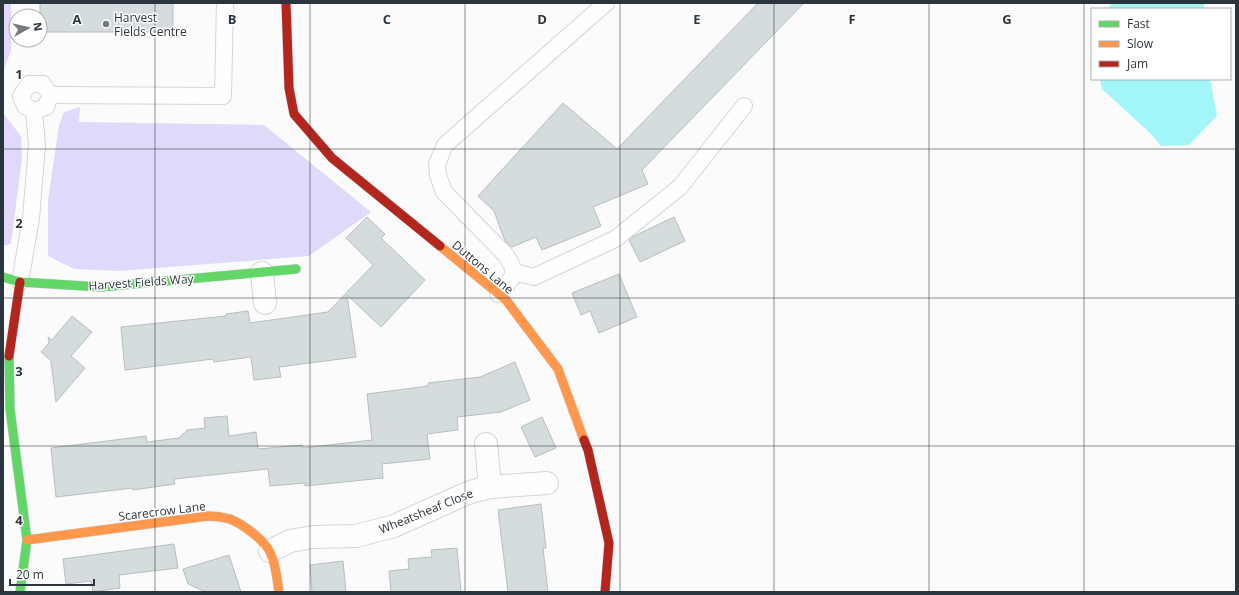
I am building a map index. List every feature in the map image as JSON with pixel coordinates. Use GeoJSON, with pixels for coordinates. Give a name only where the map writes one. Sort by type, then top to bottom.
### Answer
{"type":"FeatureCollection","features":[{"type":"Feature","properties":{"kind":"street","name":"Duttons Lane"},"geometry":{"type":"LineString","coordinates":[[286,3],[289,88],[294,114],[332,158],[506,300],[558,369],[588,450],[609,543],[605,592]]}},
{"type":"Feature","properties":{"kind":"street","name":"Harvest Fields Way"},"geometry":{"type":"LineString","coordinates":[[3,277],[20,282],[101,288],[296,269]]}},
{"type":"Feature","properties":{"kind":"street"},"geometry":{"type":"LineString","coordinates":[[262,273],[265,303]]}},
{"type":"Feature","properties":{"kind":"street"},"geometry":{"type":"LineString","coordinates":[[20,282],[9,357],[10,409],[28,540],[20,592]]}},
{"type":"Feature","properties":{"kind":"street"},"geometry":{"type":"LineString","coordinates":[[486,444],[490,487]]}},
{"type":"Feature","properties":{"kind":"street","name":"Wheatsheaf Close"},"geometry":{"type":"LineString","coordinates":[[270,551],[290,542],[312,537],[356,536],[394,526],[470,492],[490,487],[547,483]]}},
{"type":"Feature","properties":{"kind":"street","name":"Scarecrow Lane"},"geometry":{"type":"LineString","coordinates":[[28,540],[208,516],[232,520],[252,532],[270,551],[276,569],[279,592]]}},
{"type":"Feature","properties":{"kind":"lane"},"geometry":{"type":"LineString","coordinates":[[50,95],[223,96],[224,3]]}},
{"type":"Feature","properties":{"kind":"lane"},"geometry":{"type":"LineString","coordinates":[[498,294],[511,280],[514,272],[512,265],[505,254],[444,192],[438,175],[437,164],[445,145],[606,3]]}},
{"type":"Feature","properties":{"kind":"lane"},"geometry":{"type":"LineString","coordinates":[[29,84],[43,84],[50,95],[46,107],[34,111],[25,106],[21,96],[29,84]]}},
{"type":"Feature","properties":{"kind":"lane"},"geometry":{"type":"LineString","coordinates":[[514,272],[534,276],[615,239],[680,187],[744,106]]}},
{"type":"Feature","properties":{"kind":"lane"},"geometry":{"type":"LineString","coordinates":[[20,282],[31,218],[37,145],[34,111]]}},
{"type":"Feature","properties":{"kind":"shaded area"},"geometry":{"type":"Polygon","coordinates":[[[3,3],[11,3],[11,8],[8,8],[8,48],[11,48],[11,51],[3,71],[3,3]]]}},
{"type":"Feature","properties":{"kind":"shaded area"},"geometry":{"type":"Polygon","coordinates":[[[80,107],[79,122],[264,125],[371,212],[309,256],[119,271],[74,269],[48,256],[48,200],[59,125],[64,112],[80,107]]]}},
{"type":"Feature","properties":{"kind":"shaded area"},"geometry":{"type":"Polygon","coordinates":[[[3,113],[21,136],[22,157],[11,244],[3,246],[3,113]]]}},
{"type":"Feature","properties":{"kind":"water"},"geometry":{"type":"Polygon","coordinates":[[[1112,3],[1205,3],[1203,8],[1109,8],[1112,3]]]}},
{"type":"Feature","properties":{"kind":"water"},"geometry":{"type":"Polygon","coordinates":[[[1100,80],[1210,80],[1217,116],[1189,145],[1161,146],[1150,133],[1102,89],[1100,80]]]}},
{"type":"Feature","properties":{"kind":"building","name":"Harvest Fields Centre"},"geometry":{"type":"Polygon","coordinates":[[[40,3],[173,3],[173,32],[48,32],[48,8],[40,8],[40,3]]]}},
{"type":"Feature","properties":{"kind":"building"},"geometry":{"type":"Polygon","coordinates":[[[758,3],[804,3],[642,170],[648,184],[593,207],[601,226],[542,250],[536,237],[512,247],[505,241],[494,211],[478,196],[563,103],[617,149],[758,3]]]}},
{"type":"Feature","properties":{"kind":"building"},"geometry":{"type":"Polygon","coordinates":[[[367,217],[385,234],[381,238],[425,280],[381,327],[347,295],[356,357],[279,367],[281,377],[254,380],[251,357],[214,362],[213,359],[125,370],[121,327],[226,316],[226,314],[248,311],[250,323],[328,312],[373,265],[346,238],[367,217]]]}},
{"type":"Feature","properties":{"kind":"building"},"geometry":{"type":"Polygon","coordinates":[[[674,217],[685,241],[640,262],[629,240],[634,236],[674,217]]]}},
{"type":"Feature","properties":{"kind":"building"},"geometry":{"type":"Polygon","coordinates":[[[619,274],[637,317],[599,333],[590,311],[581,315],[572,293],[619,274]]]}},
{"type":"Feature","properties":{"kind":"building"},"geometry":{"type":"Polygon","coordinates":[[[72,316],[92,332],[71,356],[85,368],[56,402],[51,361],[41,352],[49,343],[48,337],[52,340],[72,316]]]}},
{"type":"Feature","properties":{"kind":"building"},"geometry":{"type":"Polygon","coordinates":[[[515,362],[530,400],[501,412],[457,417],[458,430],[427,434],[430,459],[382,464],[383,478],[305,486],[305,483],[270,486],[268,469],[174,479],[175,484],[133,490],[133,488],[56,497],[51,448],[146,436],[147,442],[179,438],[187,430],[205,428],[204,418],[227,416],[229,436],[256,432],[258,449],[302,445],[303,448],[372,440],[367,394],[428,386],[428,383],[480,377],[515,362]]]}},
{"type":"Feature","properties":{"kind":"building"},"geometry":{"type":"Polygon","coordinates":[[[542,417],[556,448],[535,457],[521,427],[542,417]]]}},
{"type":"Feature","properties":{"kind":"building"},"geometry":{"type":"Polygon","coordinates":[[[541,504],[546,548],[543,548],[548,592],[508,592],[498,510],[541,504]]]}},
{"type":"Feature","properties":{"kind":"building"},"geometry":{"type":"Polygon","coordinates":[[[174,544],[178,568],[119,575],[120,588],[93,592],[91,581],[66,584],[63,559],[174,544]]]}},
{"type":"Feature","properties":{"kind":"building"},"geometry":{"type":"Polygon","coordinates":[[[457,548],[461,592],[391,592],[389,571],[409,569],[408,559],[432,557],[431,550],[457,548]]]}},
{"type":"Feature","properties":{"kind":"building"},"geometry":{"type":"Polygon","coordinates":[[[229,555],[241,592],[206,592],[188,584],[183,569],[229,555]]]}},
{"type":"Feature","properties":{"kind":"building"},"geometry":{"type":"Polygon","coordinates":[[[343,561],[346,592],[312,592],[310,565],[343,561]]]}},
{"type":"Feature","properties":{"kind":"traffic: fast"},"geometry":{"type":"LineString","coordinates":[[3,277],[20,282],[101,287],[296,269]]}},
{"type":"Feature","properties":{"kind":"traffic: fast"},"geometry":{"type":"LineString","coordinates":[[9,356],[10,409],[27,540],[20,592]]}},
{"type":"Feature","properties":{"kind":"traffic: slow"},"geometry":{"type":"LineString","coordinates":[[440,246],[506,300],[558,369],[584,440]]}},
{"type":"Feature","properties":{"kind":"traffic: slow"},"geometry":{"type":"LineString","coordinates":[[27,540],[216,516],[235,521],[247,528],[263,542],[274,561],[279,592]]}},
{"type":"Feature","properties":{"kind":"traffic: jam"},"geometry":{"type":"LineString","coordinates":[[286,3],[289,88],[294,114],[332,158],[440,246]]}},
{"type":"Feature","properties":{"kind":"traffic: jam"},"geometry":{"type":"LineString","coordinates":[[9,356],[20,282]]}},
{"type":"Feature","properties":{"kind":"traffic: jam"},"geometry":{"type":"LineString","coordinates":[[584,440],[588,450],[609,543],[605,592]]}},
{"type":"Feature","properties":{"kind":"place","name":"Harvest Fields Centre"},"geometry":{"type":"Point","coordinates":[106,24]}}]}
